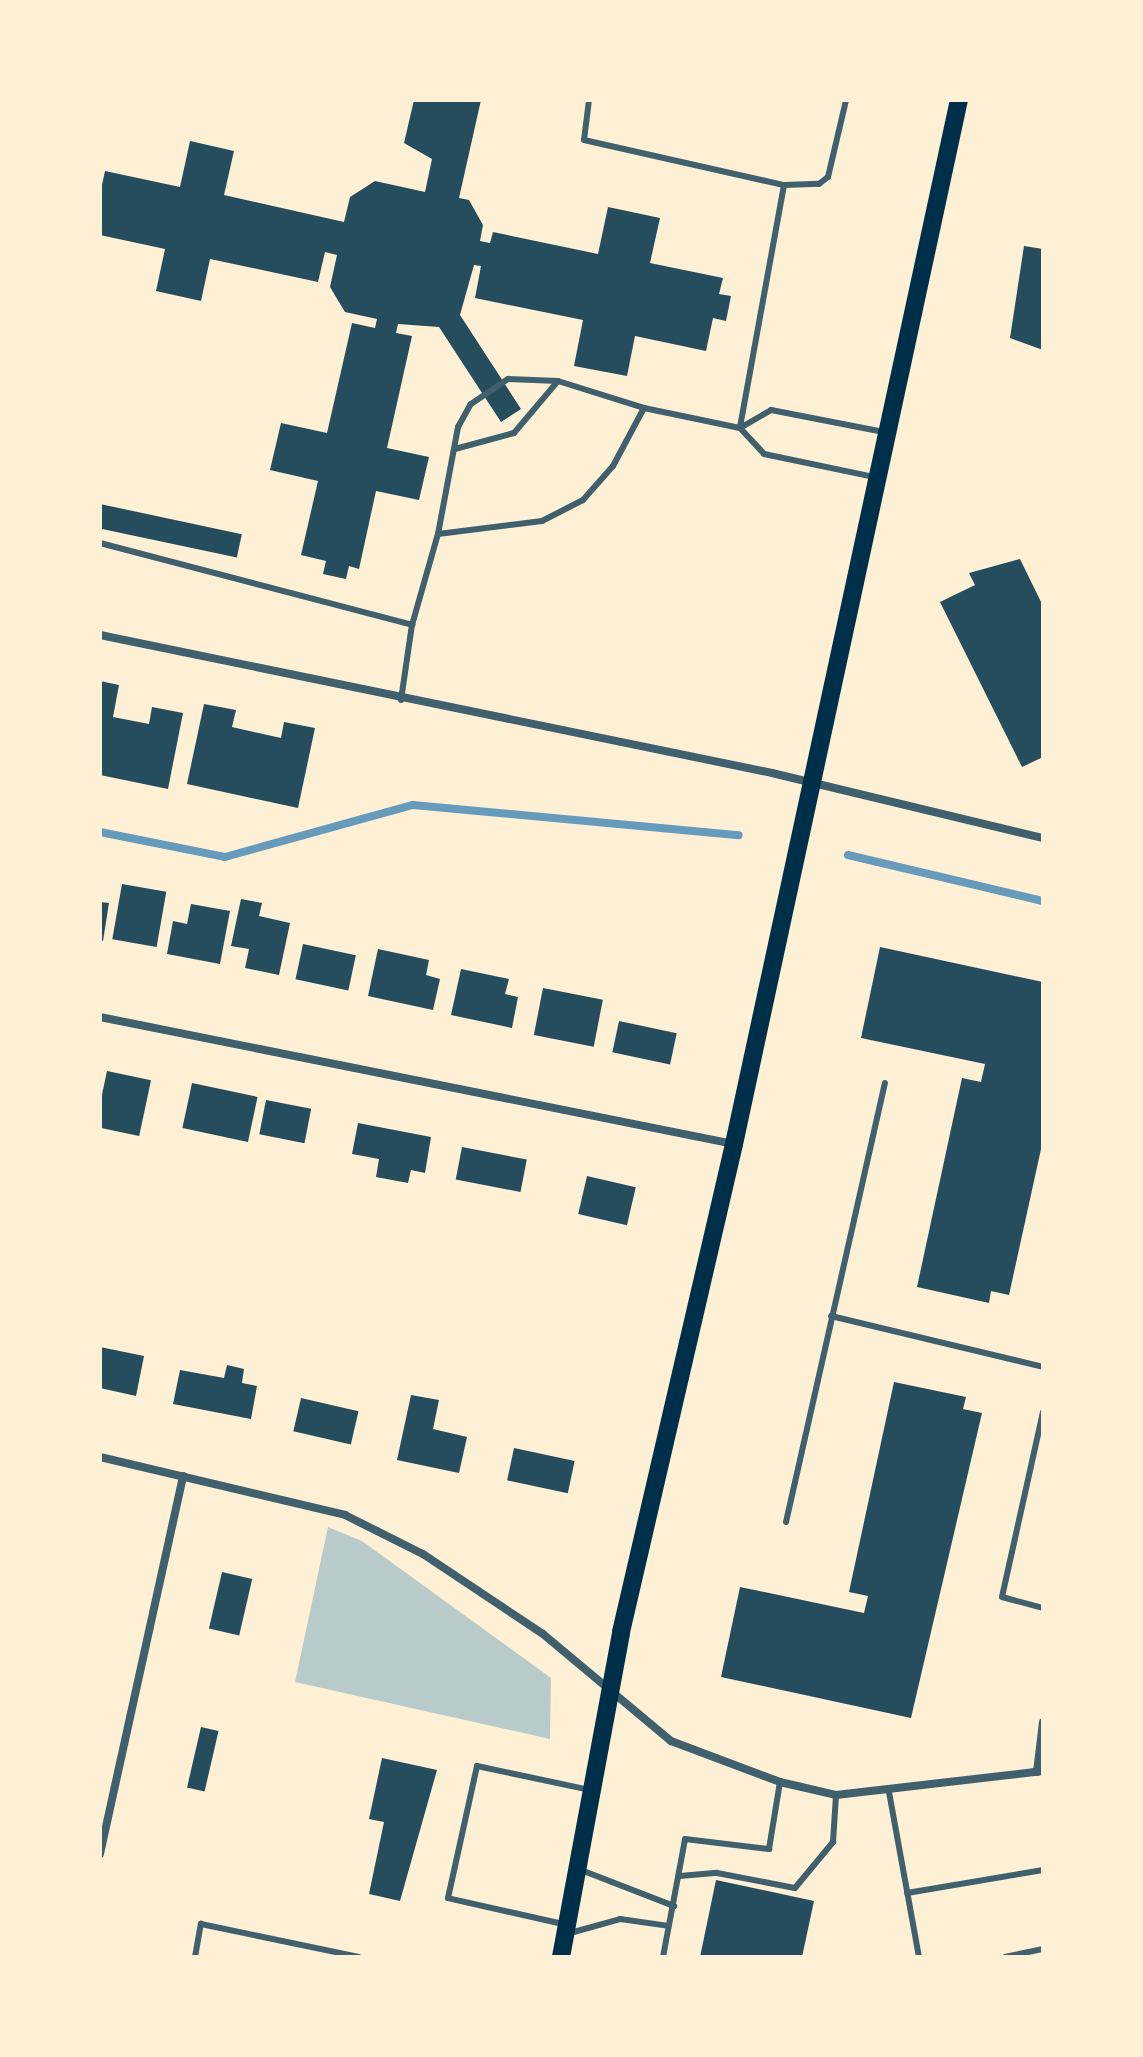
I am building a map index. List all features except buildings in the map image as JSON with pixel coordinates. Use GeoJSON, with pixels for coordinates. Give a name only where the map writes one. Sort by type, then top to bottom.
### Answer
{"type":"FeatureCollection","features":[{"type":"Feature","properties":{"kind":"main road"},"geometry":{"type":"LineString","coordinates":[[561,1957],[580,1870],[610,1687],[734,1144],[884,432],[959,100]]}},
{"type":"Feature","properties":{"kind":"street"},"geometry":{"type":"LineString","coordinates":[[100,635],[401,700],[811,782],[1043,838]]}},
{"type":"Feature","properties":{"kind":"street"},"geometry":{"type":"LineString","coordinates":[[100,1017],[734,1144]]}},
{"type":"Feature","properties":{"kind":"street"},"geometry":{"type":"LineString","coordinates":[[100,1457],[345,1515],[423,1554],[610,1687],[671,1741],[780,1782],[836,1795],[889,1792],[1040,1772],[1043,1722]]}},
{"type":"Feature","properties":{"kind":"street"},"geometry":{"type":"LineString","coordinates":[[100,1854],[183,1476]]}},
{"type":"Feature","properties":{"kind":"lane"},"geometry":{"type":"LineString","coordinates":[[589,100],[584,140],[784,185],[819,184],[828,177],[846,100]]}},
{"type":"Feature","properties":{"kind":"lane"},"geometry":{"type":"LineString","coordinates":[[740,428],[784,185]]}},
{"type":"Feature","properties":{"kind":"lane"},"geometry":{"type":"LineString","coordinates":[[401,700],[412,625],[438,534],[455,449],[471,404],[508,379],[558,381],[644,408],[740,428],[764,454],[876,477]]}},
{"type":"Feature","properties":{"kind":"lane"},"geometry":{"type":"LineString","coordinates":[[455,449],[514,433],[558,381]]}},
{"type":"Feature","properties":{"kind":"lane"},"geometry":{"type":"LineString","coordinates":[[438,534],[529,524],[583,500],[613,466],[644,408]]}},
{"type":"Feature","properties":{"kind":"lane"},"geometry":{"type":"LineString","coordinates":[[740,428],[771,410],[884,432]]}},
{"type":"Feature","properties":{"kind":"lane"},"geometry":{"type":"LineString","coordinates":[[100,543],[412,625]]}},
{"type":"Feature","properties":{"kind":"lane"},"geometry":{"type":"LineString","coordinates":[[786,1522],[885,1083]]}},
{"type":"Feature","properties":{"kind":"lane"},"geometry":{"type":"LineString","coordinates":[[831,1316],[1043,1367]]}},
{"type":"Feature","properties":{"kind":"lane"},"geometry":{"type":"LineString","coordinates":[[1043,1412],[1002,1597],[1043,1608]]}},
{"type":"Feature","properties":{"kind":"lane"},"geometry":{"type":"LineString","coordinates":[[593,1791],[477,1766],[448,1898],[567,1930],[620,1919],[669,1926]]}},
{"type":"Feature","properties":{"kind":"lane"},"geometry":{"type":"LineString","coordinates":[[663,1957],[685,1839],[769,1849],[780,1782]]}},
{"type":"Feature","properties":{"kind":"lane"},"geometry":{"type":"LineString","coordinates":[[889,1792],[919,1957]]}},
{"type":"Feature","properties":{"kind":"lane"},"geometry":{"type":"LineString","coordinates":[[680,1876],[717,1873],[795,1888],[833,1842],[836,1795]]}},
{"type":"Feature","properties":{"kind":"lane"},"geometry":{"type":"LineString","coordinates":[[580,1870],[674,1906]]}},
{"type":"Feature","properties":{"kind":"lane"},"geometry":{"type":"LineString","coordinates":[[907,1893],[1043,1870]]}},
{"type":"Feature","properties":{"kind":"lane"},"geometry":{"type":"LineString","coordinates":[[195,1957],[201,1924],[359,1957]]}},
{"type":"Feature","properties":{"kind":"lane"},"geometry":{"type":"LineString","coordinates":[[1005,1957],[1043,1949]]}},
{"type":"Feature","properties":{"kind":"shaded area"},"geometry":{"type":"Polygon","coordinates":[[[328,1527],[362,1541],[551,1678],[550,1739],[295,1682],[328,1527]]]}},
{"type":"Feature","properties":{"kind":"waterway"},"geometry":{"type":"LineString","coordinates":[[100,832],[225,857],[413,805],[739,835]]}},
{"type":"Feature","properties":{"kind":"waterway"},"geometry":{"type":"LineString","coordinates":[[848,855],[1043,901]]}}]}
